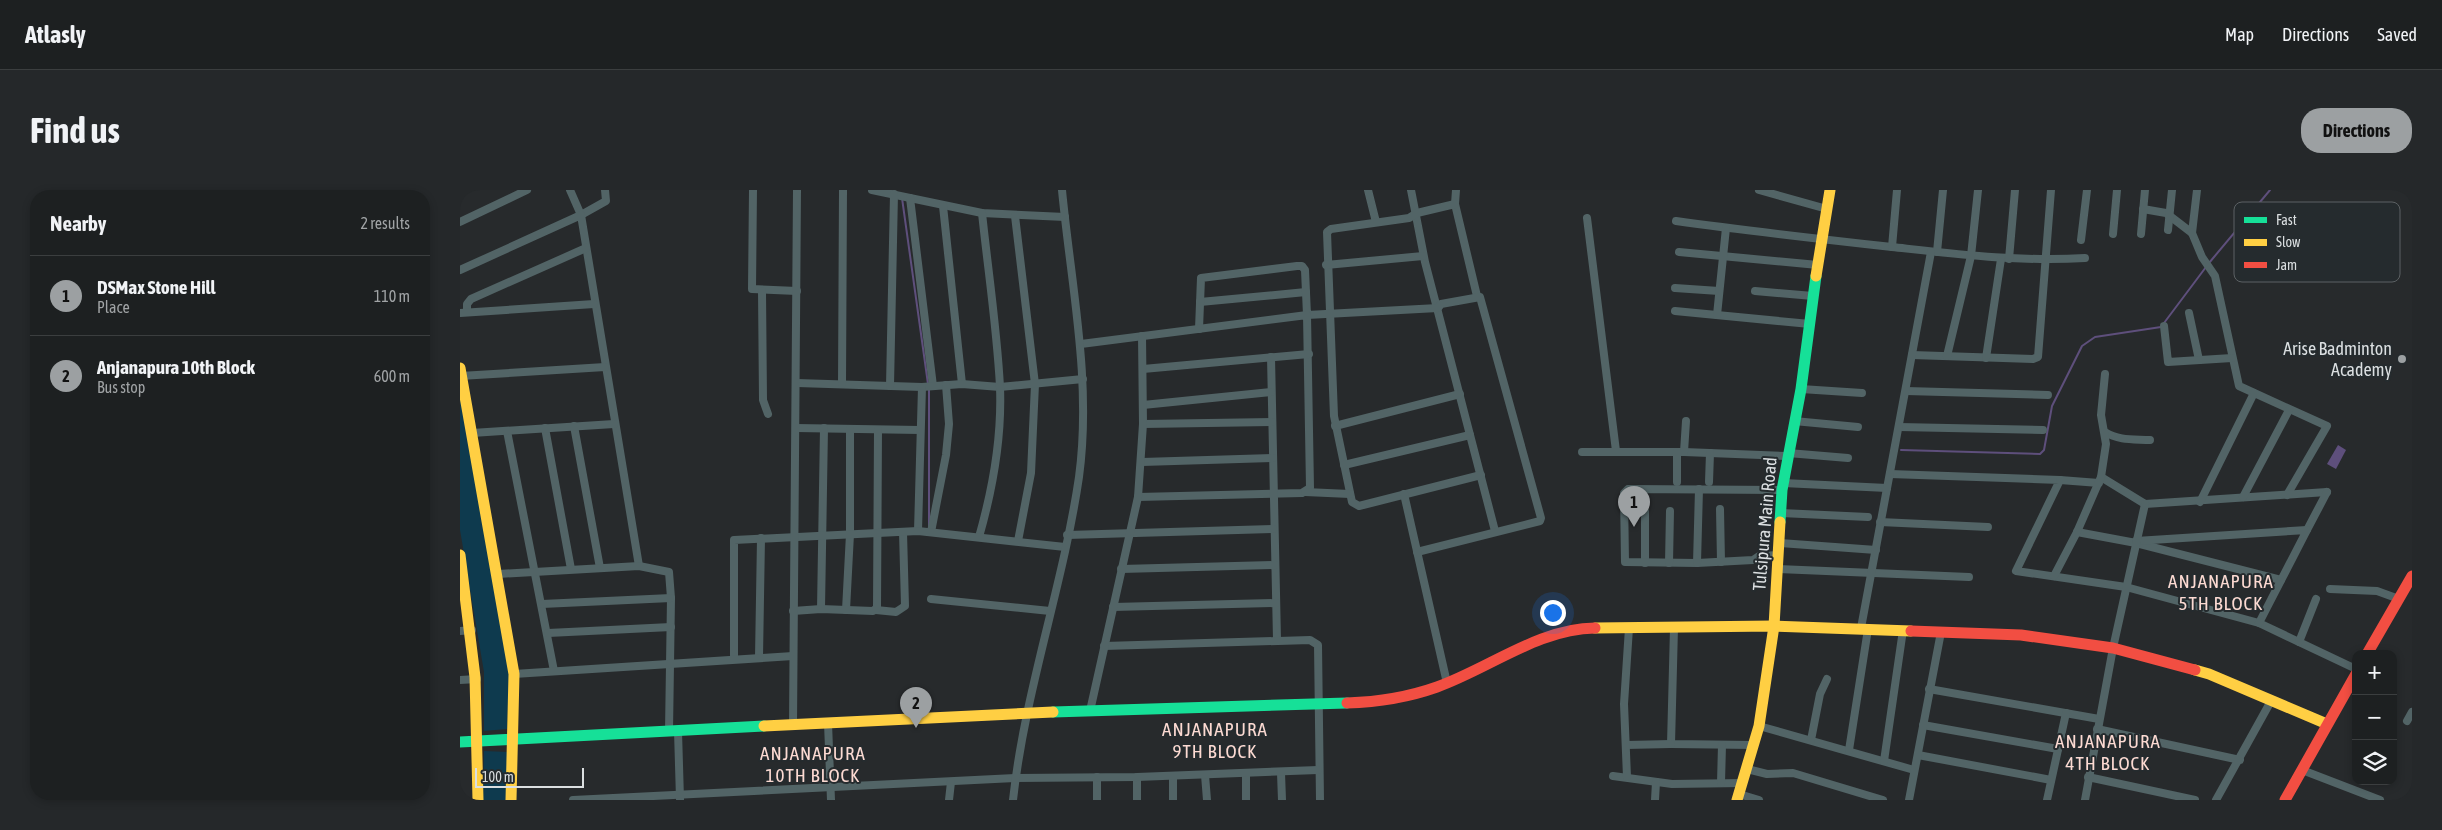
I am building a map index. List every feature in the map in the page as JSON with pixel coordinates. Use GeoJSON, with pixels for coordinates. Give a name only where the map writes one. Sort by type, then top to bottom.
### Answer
{"type":"FeatureCollection","features":[{"type":"Feature","properties":{"kind":"main road","name":"Tulsipura Main Road"},"geometry":{"type":"LineString","coordinates":[[1740,792],[1759,726],[1774,626],[1783,487],[1830,190]]}},
{"type":"Feature","properties":{"kind":"main road"},"geometry":{"type":"LineString","coordinates":[[461,374],[498,574],[514,674],[511,800]]}},
{"type":"Feature","properties":{"kind":"main road"},"geometry":{"type":"LineString","coordinates":[[460,558],[463,595],[472,630],[477,679],[480,741],[478,800]]}},
{"type":"Feature","properties":{"kind":"main road"},"geometry":{"type":"LineString","coordinates":[[2369,650],[2412,576]]}},
{"type":"Feature","properties":{"kind":"main road"},"geometry":{"type":"LineString","coordinates":[[460,742],[1026,713],[1320,705],[1391,700],[1447,683],[1558,633],[1587,628],[1774,626],[2021,635],[2113,648],[2209,674],[2327,724]]}},
{"type":"Feature","properties":{"kind":"main road"},"geometry":{"type":"LineString","coordinates":[[2285,800],[2352,681]]}},
{"type":"Feature","properties":{"kind":"street"},"geometry":{"type":"LineString","coordinates":[[460,222],[527,190]]}},
{"type":"Feature","properties":{"kind":"street"},"geometry":{"type":"LineString","coordinates":[[570,190],[581,215],[638,566]]}},
{"type":"Feature","properties":{"kind":"street"},"geometry":{"type":"LineString","coordinates":[[460,270],[581,215],[606,201],[605,190]]}},
{"type":"Feature","properties":{"kind":"street"},"geometry":{"type":"LineString","coordinates":[[754,190],[752,289],[762,291],[797,291]]}},
{"type":"Feature","properties":{"kind":"street"},"geometry":{"type":"LineString","coordinates":[[792,725],[797,383],[797,190]]}},
{"type":"Feature","properties":{"kind":"street"},"geometry":{"type":"LineString","coordinates":[[842,190],[842,384]]}},
{"type":"Feature","properties":{"kind":"street"},"geometry":{"type":"LineString","coordinates":[[872,190],[982,213],[1065,217]]}},
{"type":"Feature","properties":{"kind":"street"},"geometry":{"type":"LineString","coordinates":[[1013,800],[1026,713],[1065,547],[1079,477],[1083,429],[1081,344],[1062,190]]}},
{"type":"Feature","properties":{"kind":"street"},"geometry":{"type":"LineString","coordinates":[[1368,190],[1376,222]]}},
{"type":"Feature","properties":{"kind":"street"},"geometry":{"type":"LineString","coordinates":[[1411,190],[1417,212],[1423,256],[1495,531]]}},
{"type":"Feature","properties":{"kind":"street"},"geometry":{"type":"LineString","coordinates":[[1417,552],[1495,531],[1537,524],[1541,518],[1482,300],[1477,296],[1455,204],[1456,190]]}},
{"type":"Feature","properties":{"kind":"street"},"geometry":{"type":"LineString","coordinates":[[1759,190],[1773,192],[1827,209]]}},
{"type":"Feature","properties":{"kind":"street"},"geometry":{"type":"LineString","coordinates":[[1892,247],[1898,190]]}},
{"type":"Feature","properties":{"kind":"street"},"geometry":{"type":"LineString","coordinates":[[1849,750],[1880,522],[1934,252],[1943,190]]}},
{"type":"Feature","properties":{"kind":"street"},"geometry":{"type":"LineString","coordinates":[[1947,356],[1971,256],[1978,190]]}},
{"type":"Feature","properties":{"kind":"street"},"geometry":{"type":"LineString","coordinates":[[1986,358],[2005,259],[2015,190]]}},
{"type":"Feature","properties":{"kind":"street"},"geometry":{"type":"LineString","coordinates":[[1912,355],[2033,359],[2038,357],[2051,190]]}},
{"type":"Feature","properties":{"kind":"street"},"geometry":{"type":"LineString","coordinates":[[2081,240],[2087,190]]}},
{"type":"Feature","properties":{"kind":"street"},"geometry":{"type":"LineString","coordinates":[[2112,234],[2117,190]]}},
{"type":"Feature","properties":{"kind":"street"},"geometry":{"type":"LineString","coordinates":[[2141,234],[2145,190]]}},
{"type":"Feature","properties":{"kind":"street"},"geometry":{"type":"LineString","coordinates":[[2168,230],[2172,190]]}},
{"type":"Feature","properties":{"kind":"street"},"geometry":{"type":"LineString","coordinates":[[2197,190],[2192,232],[2202,257],[2215,276],[2239,386],[2327,426],[2287,495]]}},
{"type":"Feature","properties":{"kind":"street"},"geometry":{"type":"LineString","coordinates":[[890,386],[894,194]]}},
{"type":"Feature","properties":{"kind":"street"},"geometry":{"type":"LineString","coordinates":[[910,198],[933,386]]}},
{"type":"Feature","properties":{"kind":"street"},"geometry":{"type":"LineString","coordinates":[[1455,204],[1417,212],[1409,218],[1331,229],[1327,232],[1328,315],[1335,426],[1352,502],[1359,506],[1481,475]]}},
{"type":"Feature","properties":{"kind":"street"},"geometry":{"type":"LineString","coordinates":[[943,206],[962,384]]}},
{"type":"Feature","properties":{"kind":"street"},"geometry":{"type":"LineString","coordinates":[[2143,209],[2166,213],[2192,232]]}},
{"type":"Feature","properties":{"kind":"street"},"geometry":{"type":"LineString","coordinates":[[979,537],[992,486],[998,438],[1000,387],[982,213]]}},
{"type":"Feature","properties":{"kind":"street"},"geometry":{"type":"LineString","coordinates":[[1015,216],[1035,384],[1031,473],[1018,541]]}},
{"type":"Feature","properties":{"kind":"street"},"geometry":{"type":"LineString","coordinates":[[1587,218],[1616,451]]}},
{"type":"Feature","properties":{"kind":"street"},"geometry":{"type":"LineString","coordinates":[[1676,221],[1822,240],[1971,256],[2044,261],[2085,258]]}},
{"type":"Feature","properties":{"kind":"street"},"geometry":{"type":"LineString","coordinates":[[1717,315],[1726,228]]}},
{"type":"Feature","properties":{"kind":"street"},"geometry":{"type":"LineString","coordinates":[[463,312],[471,299],[586,248]]}},
{"type":"Feature","properties":{"kind":"street"},"geometry":{"type":"LineString","coordinates":[[1680,252],[1818,265]]}},
{"type":"Feature","properties":{"kind":"street"},"geometry":{"type":"LineString","coordinates":[[1326,265],[1423,256]]}},
{"type":"Feature","properties":{"kind":"street"},"geometry":{"type":"LineString","coordinates":[[1199,329],[1201,278],[1297,266],[1302,266],[1305,270],[1309,354],[1310,488],[1305,492]]}},
{"type":"Feature","properties":{"kind":"street"},"geometry":{"type":"LineString","coordinates":[[1675,288],[1719,290]]}},
{"type":"Feature","properties":{"kind":"street"},"geometry":{"type":"LineString","coordinates":[[762,291],[763,400],[768,414]]}},
{"type":"Feature","properties":{"kind":"street"},"geometry":{"type":"LineString","coordinates":[[1755,291],[1813,296]]}},
{"type":"Feature","properties":{"kind":"street"},"geometry":{"type":"LineString","coordinates":[[1200,302],[1306,292]]}},
{"type":"Feature","properties":{"kind":"street"},"geometry":{"type":"LineString","coordinates":[[1081,344],[1307,315],[1438,308],[1441,304],[1477,296]]}},
{"type":"Feature","properties":{"kind":"street"},"geometry":{"type":"LineString","coordinates":[[463,312],[594,304]]}},
{"type":"Feature","properties":{"kind":"street"},"geometry":{"type":"LineString","coordinates":[[1675,311],[1810,324]]}},
{"type":"Feature","properties":{"kind":"street"},"geometry":{"type":"LineString","coordinates":[[2188,313],[2199,360]]}},
{"type":"Feature","properties":{"kind":"street"},"geometry":{"type":"LineString","coordinates":[[2164,326],[2168,362],[2232,358]]}},
{"type":"Feature","properties":{"kind":"street"},"geometry":{"type":"LineString","coordinates":[[1090,711],[1138,497],[1142,462],[1143,424],[1142,336]]}},
{"type":"Feature","properties":{"kind":"street"},"geometry":{"type":"LineString","coordinates":[[1143,369],[1309,354]]}},
{"type":"Feature","properties":{"kind":"street"},"geometry":{"type":"LineString","coordinates":[[1271,357],[1273,529],[1277,640]]}},
{"type":"Feature","properties":{"kind":"street"},"geometry":{"type":"LineString","coordinates":[[461,374],[605,367]]}},
{"type":"Feature","properties":{"kind":"street"},"geometry":{"type":"LineString","coordinates":[[2054,576],[2077,532],[2100,480],[2106,444],[2101,416],[2105,374]]}},
{"type":"Feature","properties":{"kind":"street"},"geometry":{"type":"LineString","coordinates":[[797,383],[922,387],[962,384],[1000,387],[1083,379]]}},
{"type":"Feature","properties":{"kind":"street"},"geometry":{"type":"LineString","coordinates":[[931,532],[946,455],[949,424],[946,385]]}},
{"type":"Feature","properties":{"kind":"street"},"geometry":{"type":"LineString","coordinates":[[918,531],[922,387]]}},
{"type":"Feature","properties":{"kind":"street"},"geometry":{"type":"LineString","coordinates":[[1800,389],[1862,393]]}},
{"type":"Feature","properties":{"kind":"street"},"geometry":{"type":"LineString","coordinates":[[1906,391],[2048,395]]}},
{"type":"Feature","properties":{"kind":"street"},"geometry":{"type":"LineString","coordinates":[[1143,405],[1271,392]]}},
{"type":"Feature","properties":{"kind":"street"},"geometry":{"type":"LineString","coordinates":[[2200,502],[2254,393]]}},
{"type":"Feature","properties":{"kind":"street"},"geometry":{"type":"LineString","coordinates":[[1335,426],[1460,394]]}},
{"type":"Feature","properties":{"kind":"street"},"geometry":{"type":"LineString","coordinates":[[2243,497],[2289,410]]}},
{"type":"Feature","properties":{"kind":"street"},"geometry":{"type":"LineString","coordinates":[[1677,482],[1686,421]]}},
{"type":"Feature","properties":{"kind":"street"},"geometry":{"type":"LineString","coordinates":[[1794,421],[1858,427]]}},
{"type":"Feature","properties":{"kind":"street"},"geometry":{"type":"LineString","coordinates":[[1143,424],[1272,422]]}},
{"type":"Feature","properties":{"kind":"street"},"geometry":{"type":"LineString","coordinates":[[472,433],[614,424]]}},
{"type":"Feature","properties":{"kind":"street"},"geometry":{"type":"LineString","coordinates":[[574,426],[600,568]]}},
{"type":"Feature","properties":{"kind":"street"},"geometry":{"type":"LineString","coordinates":[[1899,427],[2043,430]]}},
{"type":"Feature","properties":{"kind":"street"},"geometry":{"type":"LineString","coordinates":[[545,428],[571,570]]}},
{"type":"Feature","properties":{"kind":"street"},"geometry":{"type":"LineString","coordinates":[[796,428],[920,430]]}},
{"type":"Feature","properties":{"kind":"street"},"geometry":{"type":"LineString","coordinates":[[821,610],[824,428]]}},
{"type":"Feature","properties":{"kind":"street"},"geometry":{"type":"LineString","coordinates":[[846,610],[850,534],[850,429]]}},
{"type":"Feature","properties":{"kind":"street"},"geometry":{"type":"LineString","coordinates":[[876,610],[878,430]]}},
{"type":"Feature","properties":{"kind":"street"},"geometry":{"type":"LineString","coordinates":[[507,431],[554,671]]}},
{"type":"Feature","properties":{"kind":"street"},"geometry":{"type":"LineString","coordinates":[[2105,432],[2113,437],[2124,439],[2150,440]]}},
{"type":"Feature","properties":{"kind":"street"},"geometry":{"type":"LineString","coordinates":[[1344,465],[1470,435]]}},
{"type":"Feature","properties":{"kind":"street"},"geometry":{"type":"LineString","coordinates":[[1582,452],[1788,454],[1848,458]]}},
{"type":"Feature","properties":{"kind":"street"},"geometry":{"type":"LineString","coordinates":[[1710,453],[1710,482]]}},
{"type":"Feature","properties":{"kind":"street"},"geometry":{"type":"LineString","coordinates":[[1142,462],[1273,458]]}},
{"type":"Feature","properties":{"kind":"street"},"geometry":{"type":"LineString","coordinates":[[1890,474],[2100,480],[2145,504],[2200,502],[2243,497],[2326,492],[2259,623]]}},
{"type":"Feature","properties":{"kind":"street"},"geometry":{"type":"LineString","coordinates":[[2060,480],[2015,570],[2126,587],[2259,623],[2352,667]]}},
{"type":"Feature","properties":{"kind":"street"},"geometry":{"type":"LineString","coordinates":[[1876,550],[1779,549],[1753,560],[1697,563],[1624,562],[1625,492],[1628,489],[1887,488]]}},
{"type":"Feature","properties":{"kind":"street"},"geometry":{"type":"LineString","coordinates":[[1697,563],[1699,489]]}},
{"type":"Feature","properties":{"kind":"street"},"geometry":{"type":"LineString","coordinates":[[1138,497],[1305,492],[1350,494]]}},
{"type":"Feature","properties":{"kind":"street"},"geometry":{"type":"LineString","coordinates":[[1404,494],[1447,683]]}},
{"type":"Feature","properties":{"kind":"street"},"geometry":{"type":"LineString","coordinates":[[2085,800],[2113,648],[2145,504]]}},
{"type":"Feature","properties":{"kind":"street"},"geometry":{"type":"LineString","coordinates":[[1720,509],[1721,562]]}},
{"type":"Feature","properties":{"kind":"street"},"geometry":{"type":"LineString","coordinates":[[1645,511],[1645,563]]}},
{"type":"Feature","properties":{"kind":"street"},"geometry":{"type":"LineString","coordinates":[[1669,562],[1670,511]]}},
{"type":"Feature","properties":{"kind":"street"},"geometry":{"type":"LineString","coordinates":[[1781,513],[1868,517]]}},
{"type":"Feature","properties":{"kind":"street"},"geometry":{"type":"LineString","coordinates":[[1880,522],[1988,528]]}},
{"type":"Feature","properties":{"kind":"street"},"geometry":{"type":"LineString","coordinates":[[1067,535],[1273,529]]}},
{"type":"Feature","properties":{"kind":"street"},"geometry":{"type":"LineString","coordinates":[[2136,542],[2307,530]]}},
{"type":"Feature","properties":{"kind":"street"},"geometry":{"type":"LineString","coordinates":[[734,659],[732,541],[736,539],[794,538],[918,531],[1065,547]]}},
{"type":"Feature","properties":{"kind":"street"},"geometry":{"type":"LineString","coordinates":[[793,612],[821,610],[896,612],[905,606],[903,532]]}},
{"type":"Feature","properties":{"kind":"street"},"geometry":{"type":"LineString","coordinates":[[2077,532],[2136,542],[2281,580]]}},
{"type":"Feature","properties":{"kind":"street"},"geometry":{"type":"LineString","coordinates":[[759,657],[760,538]]}},
{"type":"Feature","properties":{"kind":"street"},"geometry":{"type":"LineString","coordinates":[[1121,569],[1275,565]]}},
{"type":"Feature","properties":{"kind":"street"},"geometry":{"type":"LineString","coordinates":[[498,574],[638,566],[669,572],[671,598],[670,666],[680,798]]}},
{"type":"Feature","properties":{"kind":"street"},"geometry":{"type":"LineString","coordinates":[[1778,569],[1969,577]]}},
{"type":"Feature","properties":{"kind":"street"},"geometry":{"type":"LineString","coordinates":[[2330,589],[2377,591],[2399,600]]}},
{"type":"Feature","properties":{"kind":"street"},"geometry":{"type":"LineString","coordinates":[[542,604],[671,598]]}},
{"type":"Feature","properties":{"kind":"street"},"geometry":{"type":"LineString","coordinates":[[2299,642],[2316,598]]}},
{"type":"Feature","properties":{"kind":"street"},"geometry":{"type":"LineString","coordinates":[[931,599],[1050,610]]}},
{"type":"Feature","properties":{"kind":"street"},"geometry":{"type":"LineString","coordinates":[[1113,607],[1276,604]]}},
{"type":"Feature","properties":{"kind":"street"},"geometry":{"type":"LineString","coordinates":[[548,633],[671,627]]}},
{"type":"Feature","properties":{"kind":"street"},"geometry":{"type":"LineString","coordinates":[[1627,777],[1624,704],[1629,628]]}},
{"type":"Feature","properties":{"kind":"street"},"geometry":{"type":"LineString","coordinates":[[1671,744],[1674,628]]}},
{"type":"Feature","properties":{"kind":"street"},"geometry":{"type":"LineString","coordinates":[[460,631],[472,630]]}},
{"type":"Feature","properties":{"kind":"street"},"geometry":{"type":"LineString","coordinates":[[1884,761],[1903,630]]}},
{"type":"Feature","properties":{"kind":"street"},"geometry":{"type":"LineString","coordinates":[[1913,800],[1909,800],[1941,632]]}},
{"type":"Feature","properties":{"kind":"street"},"geometry":{"type":"LineString","coordinates":[[1104,646],[1277,640],[1310,640],[1318,645],[1320,705],[1318,770],[1320,800]]}},
{"type":"Feature","properties":{"kind":"street"},"geometry":{"type":"LineString","coordinates":[[514,674],[670,666],[734,659],[793,656]]}},
{"type":"Feature","properties":{"kind":"street"},"geometry":{"type":"LineString","coordinates":[[460,680],[477,679]]}},
{"type":"Feature","properties":{"kind":"street"},"geometry":{"type":"LineString","coordinates":[[1811,740],[1820,694],[1827,679]]}},
{"type":"Feature","properties":{"kind":"street"},"geometry":{"type":"LineString","coordinates":[[1929,689],[2099,719]]}},
{"type":"Feature","properties":{"kind":"street"},"geometry":{"type":"LineString","coordinates":[[2216,800],[2240,760],[2271,701]]}},
{"type":"Feature","properties":{"kind":"street"},"geometry":{"type":"LineString","coordinates":[[2407,721],[2412,712]]}},
{"type":"Feature","properties":{"kind":"street"},"geometry":{"type":"LineString","coordinates":[[2046,800],[2066,714]]}},
{"type":"Feature","properties":{"kind":"street"},"geometry":{"type":"LineString","coordinates":[[828,723],[831,800]]}},
{"type":"Feature","properties":{"kind":"street"},"geometry":{"type":"LineString","coordinates":[[1923,725],[2058,749]]}},
{"type":"Feature","properties":{"kind":"street"},"geometry":{"type":"LineString","coordinates":[[1759,726],[1914,770]]}},
{"type":"Feature","properties":{"kind":"street"},"geometry":{"type":"LineString","coordinates":[[2097,729],[2240,760]]}},
{"type":"Feature","properties":{"kind":"street"},"geometry":{"type":"LineString","coordinates":[[1626,745],[1754,745]]}},
{"type":"Feature","properties":{"kind":"street"},"geometry":{"type":"LineString","coordinates":[[1721,783],[1722,745]]}},
{"type":"Feature","properties":{"kind":"street"},"geometry":{"type":"LineString","coordinates":[[1918,755],[2051,780]]}},
{"type":"Feature","properties":{"kind":"street"},"geometry":{"type":"LineString","coordinates":[[1746,769],[1767,774],[1793,773],[1883,800]]}},
{"type":"Feature","properties":{"kind":"street"},"geometry":{"type":"LineString","coordinates":[[573,800],[680,798],[830,787],[1015,778],[1137,777],[1281,773],[1318,770]]}},
{"type":"Feature","properties":{"kind":"street"},"geometry":{"type":"LineString","coordinates":[[2302,770],[2380,800]]}},
{"type":"Feature","properties":{"kind":"street"},"geometry":{"type":"LineString","coordinates":[[1281,773],[1282,800]]}},
{"type":"Feature","properties":{"kind":"street"},"geometry":{"type":"LineString","coordinates":[[1246,774],[1246,800]]}},
{"type":"Feature","properties":{"kind":"street"},"geometry":{"type":"LineString","coordinates":[[1205,775],[1207,800]]}},
{"type":"Feature","properties":{"kind":"street"},"geometry":{"type":"LineString","coordinates":[[1173,776],[1173,800]]}},
{"type":"Feature","properties":{"kind":"street"},"geometry":{"type":"LineString","coordinates":[[1613,776],[1672,784],[1721,783],[1759,800]]}},
{"type":"Feature","properties":{"kind":"street"},"geometry":{"type":"LineString","coordinates":[[1097,777],[1097,800]]}},
{"type":"Feature","properties":{"kind":"street"},"geometry":{"type":"LineString","coordinates":[[1137,777],[1137,800]]}},
{"type":"Feature","properties":{"kind":"street"},"geometry":{"type":"LineString","coordinates":[[2088,777],[2194,800]]}},
{"type":"Feature","properties":{"kind":"street"},"geometry":{"type":"LineString","coordinates":[[949,800],[951,782]]}},
{"type":"Feature","properties":{"kind":"street"},"geometry":{"type":"LineString","coordinates":[[1655,800],[1656,782]]}},
{"type":"Feature","properties":{"kind":"street"},"geometry":{"type":"LineString","coordinates":[[1850,800],[1852,791]]}},
{"type":"Feature","properties":{"kind":"shaded area"},"geometry":{"type":"Polygon","coordinates":[[[460,384],[509,675],[507,729],[484,731],[484,672],[460,530],[460,384]]]}},
{"type":"Feature","properties":{"kind":"shaded area"},"geometry":{"type":"Polygon","coordinates":[[[2338,445],[2346,450],[2336,469],[2327,464],[2338,445]]]}},
{"type":"Feature","properties":{"kind":"shaded area"},"geometry":{"type":"Polygon","coordinates":[[[484,751],[508,752],[507,800],[483,800],[484,751]]]}},
{"type":"Feature","properties":{"kind":"waterway"},"geometry":{"type":"LineString","coordinates":[[2260,202],[2270,190]]}},
{"type":"Feature","properties":{"kind":"waterway"},"geometry":{"type":"LineString","coordinates":[[902,198],[928,384]]}},
{"type":"Feature","properties":{"kind":"waterway"},"geometry":{"type":"LineString","coordinates":[[2209,263],[2234,233]]}},
{"type":"Feature","properties":{"kind":"waterway"},"geometry":{"type":"LineString","coordinates":[[2164,323],[2206,267]]}},
{"type":"Feature","properties":{"kind":"waterway"},"geometry":{"type":"LineString","coordinates":[[1901,450],[2040,454],[2044,450],[2052,406],[2082,346],[2095,337],[2161,327]]}},
{"type":"Feature","properties":{"kind":"waterway"},"geometry":{"type":"LineString","coordinates":[[929,389],[929,526]]}},
{"type":"Feature","properties":{"kind":"traffic: fast"},"geometry":{"type":"LineString","coordinates":[[1780,522],[1782,490],[1801,389],[1816,276]]}},
{"type":"Feature","properties":{"kind":"traffic: fast"},"geometry":{"type":"LineString","coordinates":[[1053,712],[1347,703]]}},
{"type":"Feature","properties":{"kind":"traffic: fast"},"geometry":{"type":"LineString","coordinates":[[460,742],[764,726]]}},
{"type":"Feature","properties":{"kind":"traffic: slow"},"geometry":{"type":"LineString","coordinates":[[1816,276],[1830,190]]}},
{"type":"Feature","properties":{"kind":"traffic: slow"},"geometry":{"type":"LineString","coordinates":[[460,368],[514,674],[511,800]]}},
{"type":"Feature","properties":{"kind":"traffic: slow"},"geometry":{"type":"LineString","coordinates":[[1737,800],[1759,726],[1774,626],[1780,522]]}},
{"type":"Feature","properties":{"kind":"traffic: slow"},"geometry":{"type":"LineString","coordinates":[[460,555],[475,677],[478,800]]}},
{"type":"Feature","properties":{"kind":"traffic: slow"},"geometry":{"type":"LineString","coordinates":[[1595,628],[1774,626],[1911,631]]}},
{"type":"Feature","properties":{"kind":"traffic: slow"},"geometry":{"type":"LineString","coordinates":[[2195,670],[2209,674],[2327,724]]}},
{"type":"Feature","properties":{"kind":"traffic: slow"},"geometry":{"type":"LineString","coordinates":[[764,726],[1053,712]]}},
{"type":"Feature","properties":{"kind":"traffic: jam"},"geometry":{"type":"LineString","coordinates":[[2369,650],[2412,576]]}},
{"type":"Feature","properties":{"kind":"traffic: jam"},"geometry":{"type":"LineString","coordinates":[[1347,703],[1392,699],[1426,691],[1534,642],[1575,630],[1595,628]]}},
{"type":"Feature","properties":{"kind":"traffic: jam"},"geometry":{"type":"LineString","coordinates":[[1911,631],[2021,635],[2113,648],[2195,670]]}},
{"type":"Feature","properties":{"kind":"traffic: jam"},"geometry":{"type":"LineString","coordinates":[[2285,800],[2352,681]]}},
{"type":"Feature","properties":{"kind":"place","name":"Arise Badminton Academy"},"geometry":{"type":"Point","coordinates":[2402,359]}},
{"type":"Feature","properties":{"kind":"place","name":"DSMax Stone Hill"},"geometry":{"type":"Point","coordinates":[1634,527]}},
{"type":"Feature","properties":{"kind":"place","name":"Anjanapura 10th Block"},"geometry":{"type":"Point","coordinates":[916,728]}},
{"type":"Feature","properties":{"kind":"district","name":"ANJANAPURA 5TH BLOCK"},"geometry":{"type":"Point","coordinates":[2221,592]}},
{"type":"Feature","properties":{"kind":"district","name":"ANJANAPURA 9TH BLOCK"},"geometry":{"type":"Point","coordinates":[1215,740]}},
{"type":"Feature","properties":{"kind":"district","name":"ANJANAPURA 4TH BLOCK"},"geometry":{"type":"Point","coordinates":[2108,752]}},
{"type":"Feature","properties":{"kind":"district","name":"ANJANAPURA 10TH BLOCK"},"geometry":{"type":"Point","coordinates":[813,764]}}]}
